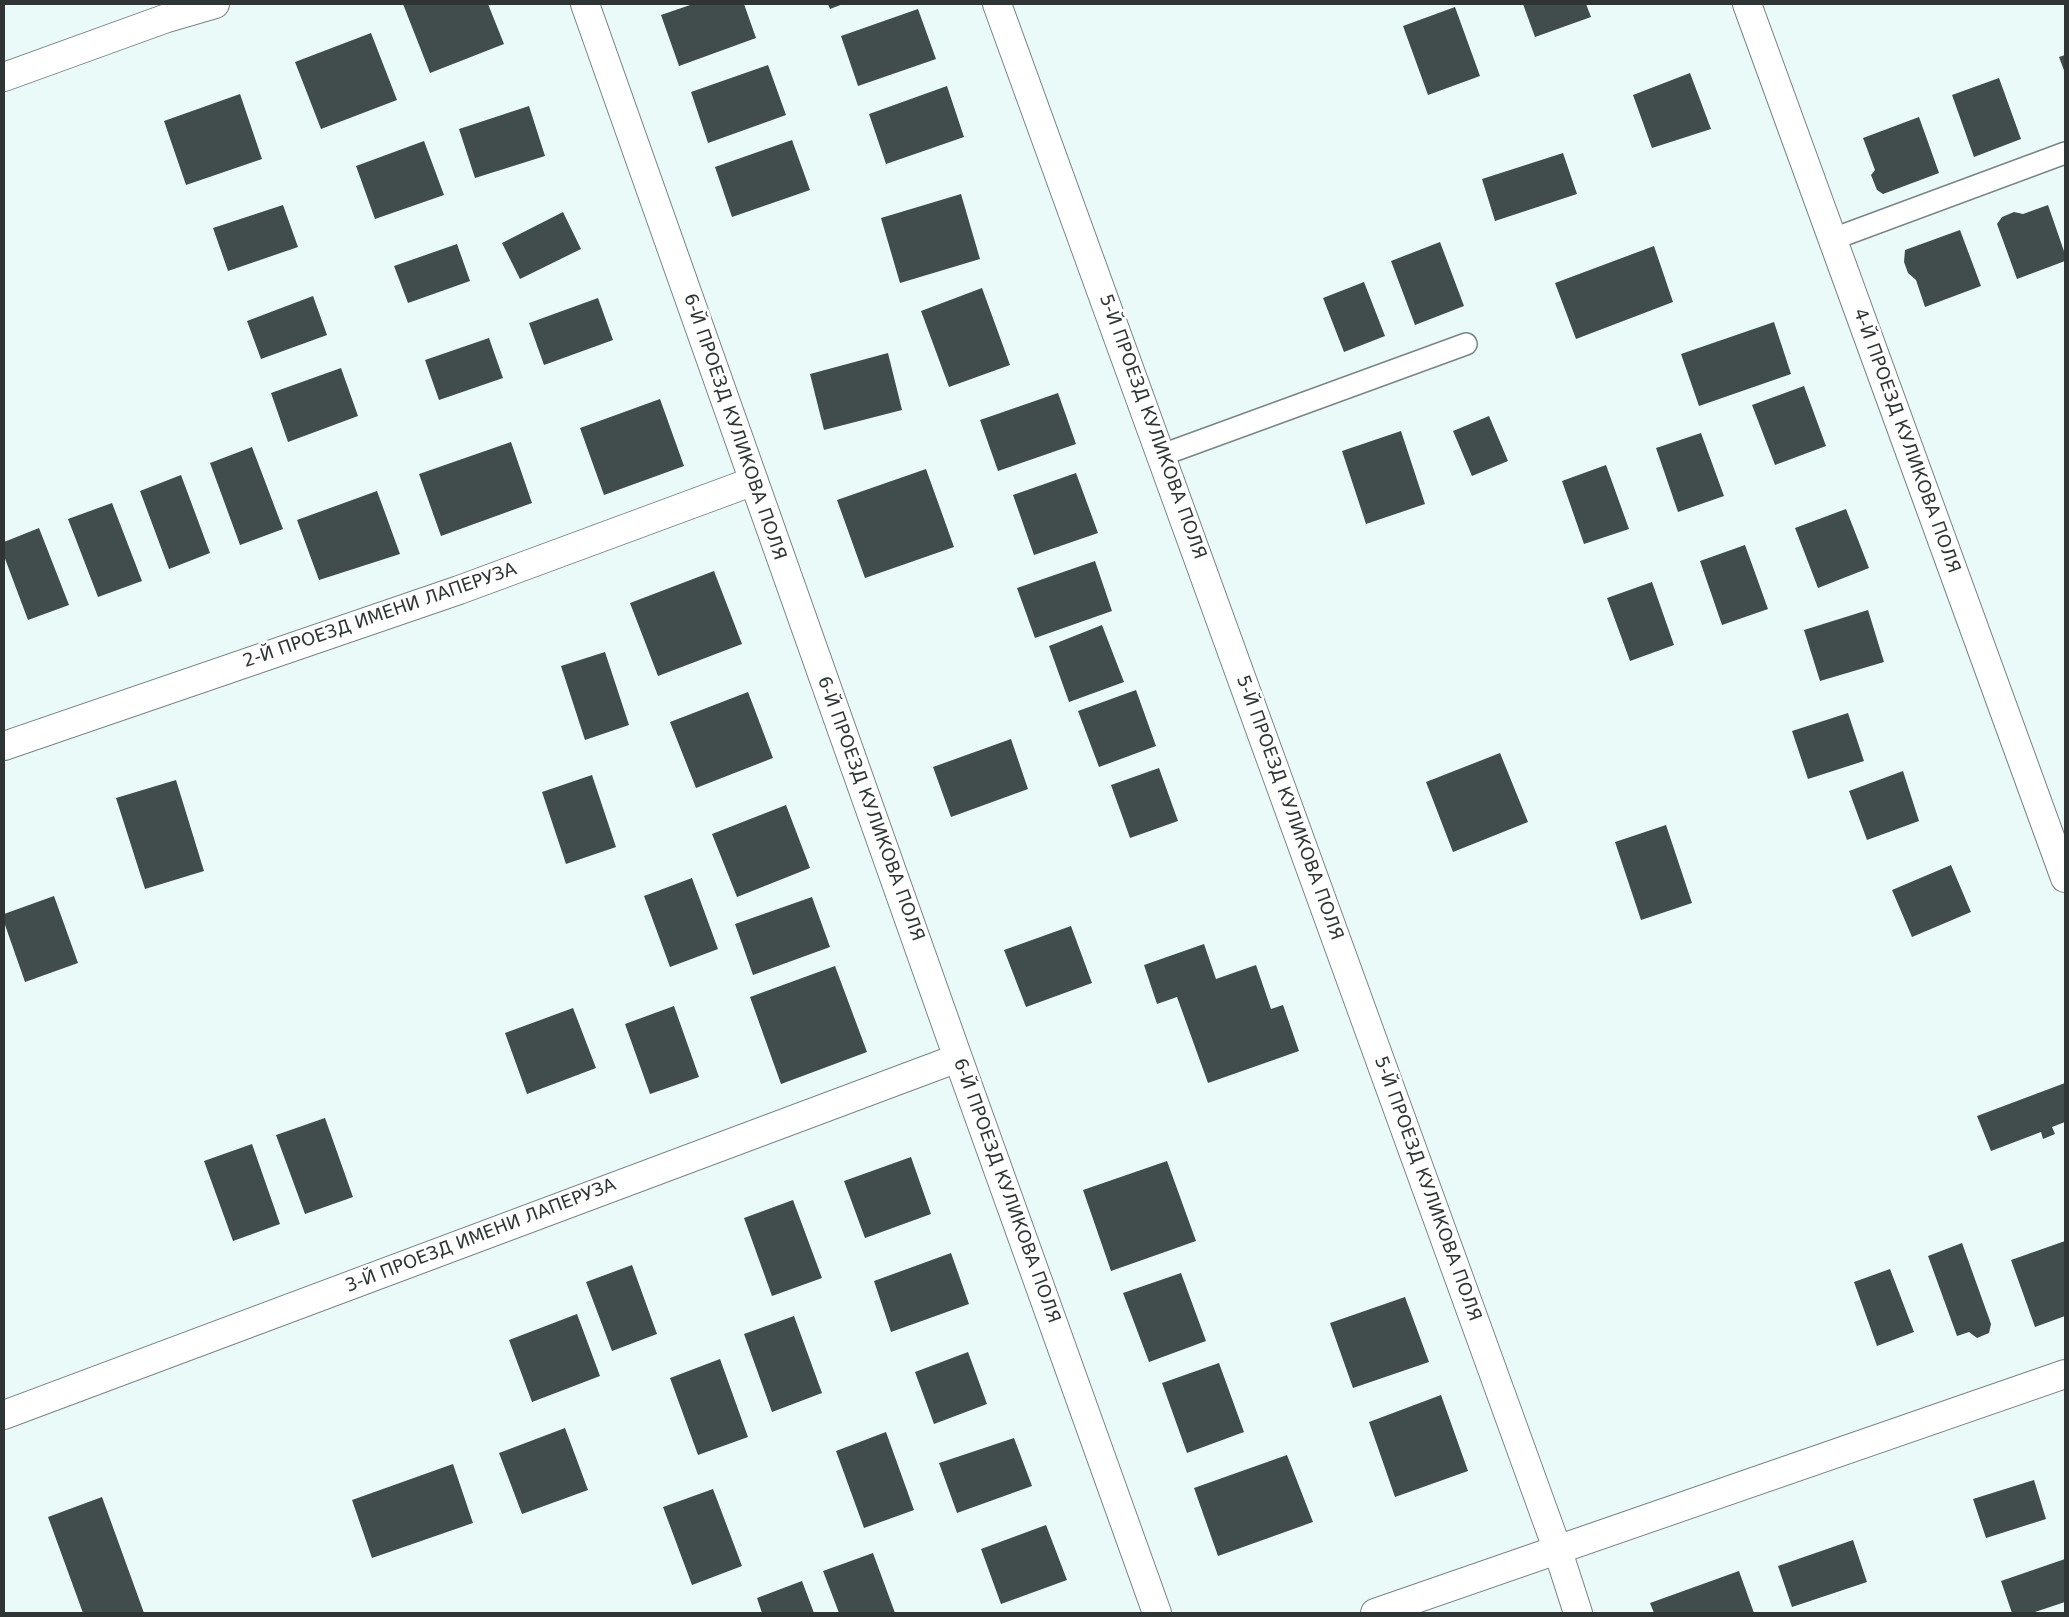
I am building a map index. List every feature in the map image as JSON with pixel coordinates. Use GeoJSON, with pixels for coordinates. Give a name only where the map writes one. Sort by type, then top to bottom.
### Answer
{"type":"FeatureCollection","features":[{"type":"Feature","properties":{"kind":"street"},"geometry":{"type":"LineString","coordinates":[[4,77],[158,21],[214,4]]}},
{"type":"Feature","properties":{"kind":"street","name":"6-Й ПРОЕЗД КУЛИКОВА ПОЛЯ"},"geometry":{"type":"LineString","coordinates":[[585,4],[958,1058],[1157,1613]]}},
{"type":"Feature","properties":{"kind":"street","name":"5-Й ПРОЕЗД КУЛИКОВА ПОЛЯ"},"geometry":{"type":"LineString","coordinates":[[997,4],[1558,1550],[1578,1613]]}},
{"type":"Feature","properties":{"kind":"street","name":"4-Й ПРОЕЗД КУЛИКОВА ПОЛЯ"},"geometry":{"type":"LineString","coordinates":[[1747,4],[2065,878]]}},
{"type":"Feature","properties":{"kind":"street","name":"2-Й ПРОЕЗД ИМЕНИ ЛАПЕРУЗА"},"geometry":{"type":"LineString","coordinates":[[4,746],[460,590],[754,481]]}},
{"type":"Feature","properties":{"kind":"street","name":"3-Й ПРОЕЗД ИМЕНИ ЛАПЕРУЗА"},"geometry":{"type":"LineString","coordinates":[[4,1414],[958,1058]]}},
{"type":"Feature","properties":{"kind":"street"},"geometry":{"type":"LineString","coordinates":[[1376,1613],[2065,1374]]}},
{"type":"Feature","properties":{"kind":"lane"},"geometry":{"type":"LineString","coordinates":[[1832,238],[2065,153]]}},
{"type":"Feature","properties":{"kind":"lane"},"geometry":{"type":"LineString","coordinates":[[1162,455],[1466,344]]}},
{"type":"Feature","properties":{"kind":"building"},"geometry":{"type":"Polygon","coordinates":[[[403,4],[488,4],[504,44],[430,73],[403,4]]]}},
{"type":"Feature","properties":{"kind":"building"},"geometry":{"type":"Polygon","coordinates":[[[693,4],[744,4],[756,38],[679,66],[661,15],[693,4]]]}},
{"type":"Feature","properties":{"kind":"building"},"geometry":{"type":"Polygon","coordinates":[[[828,4],[843,4],[830,9],[828,4]]]}},
{"type":"Feature","properties":{"kind":"building"},"geometry":{"type":"Polygon","coordinates":[[[1523,4],[1586,4],[1591,17],[1535,37],[1523,4]]]}},
{"type":"Feature","properties":{"kind":"building"},"geometry":{"type":"Polygon","coordinates":[[[1455,7],[1480,76],[1428,95],[1403,26],[1455,7]]]}},
{"type":"Feature","properties":{"kind":"building"},"geometry":{"type":"Polygon","coordinates":[[[918,9],[936,59],[858,86],[841,36],[918,9]]]}},
{"type":"Feature","properties":{"kind":"building"},"geometry":{"type":"Polygon","coordinates":[[[371,33],[397,100],[321,129],[295,62],[371,33]]]}},
{"type":"Feature","properties":{"kind":"building"},"geometry":{"type":"Polygon","coordinates":[[[2065,55],[2065,73],[2059,57],[2065,55]]]}},
{"type":"Feature","properties":{"kind":"building"},"geometry":{"type":"Polygon","coordinates":[[[768,65],[786,115],[708,143],[691,92],[768,65]]]}},
{"type":"Feature","properties":{"kind":"building"},"geometry":{"type":"Polygon","coordinates":[[[1690,73],[1711,129],[1652,148],[1633,95],[1690,73]]]}},
{"type":"Feature","properties":{"kind":"building"},"geometry":{"type":"Polygon","coordinates":[[[1999,78],[2021,139],[1974,157],[1952,95],[1999,78]]]}},
{"type":"Feature","properties":{"kind":"building"},"geometry":{"type":"Polygon","coordinates":[[[947,86],[964,137],[886,164],[869,114],[947,86]]]}},
{"type":"Feature","properties":{"kind":"building"},"geometry":{"type":"Polygon","coordinates":[[[240,94],[262,159],[186,185],[164,121],[240,94]]]}},
{"type":"Feature","properties":{"kind":"building"},"geometry":{"type":"Polygon","coordinates":[[[529,106],[545,156],[475,178],[459,129],[529,106]]]}},
{"type":"Feature","properties":{"kind":"building"},"geometry":{"type":"Polygon","coordinates":[[[1919,117],[1939,173],[1883,194],[1877,190],[1871,175],[1875,170],[1863,138],[1919,117]]]}},
{"type":"Feature","properties":{"kind":"building"},"geometry":{"type":"Polygon","coordinates":[[[792,140],[810,190],[732,217],[715,167],[792,140]]]}},
{"type":"Feature","properties":{"kind":"building"},"geometry":{"type":"Polygon","coordinates":[[[424,141],[444,195],[375,219],[356,166],[424,141]]]}},
{"type":"Feature","properties":{"kind":"building"},"geometry":{"type":"Polygon","coordinates":[[[1563,153],[1577,194],[1495,221],[1482,179],[1563,153]]]}},
{"type":"Feature","properties":{"kind":"building"},"geometry":{"type":"Polygon","coordinates":[[[961,194],[980,259],[900,283],[881,218],[961,194]]]}},
{"type":"Feature","properties":{"kind":"building"},"geometry":{"type":"Polygon","coordinates":[[[283,205],[298,247],[228,271],[213,228],[283,205]]]}},
{"type":"Feature","properties":{"kind":"building"},"geometry":{"type":"Polygon","coordinates":[[[2048,205],[2065,254],[2065,261],[2017,279],[1997,224],[2002,217],[2014,212],[2023,214],[2048,205]]]}},
{"type":"Feature","properties":{"kind":"building"},"geometry":{"type":"Polygon","coordinates":[[[563,212],[581,249],[520,279],[502,243],[563,212]]]}},
{"type":"Feature","properties":{"kind":"building"},"geometry":{"type":"Polygon","coordinates":[[[1960,230],[1981,286],[1925,307],[1916,280],[1908,273],[1904,262],[1905,250],[1960,230]]]}},
{"type":"Feature","properties":{"kind":"building"},"geometry":{"type":"Polygon","coordinates":[[[1440,242],[1464,306],[1415,325],[1391,261],[1440,242]]]}},
{"type":"Feature","properties":{"kind":"building"},"geometry":{"type":"Polygon","coordinates":[[[457,244],[470,281],[408,303],[394,266],[457,244]]]}},
{"type":"Feature","properties":{"kind":"building"},"geometry":{"type":"Polygon","coordinates":[[[1654,246],[1673,302],[1576,339],[1555,283],[1654,246]]]}},
{"type":"Feature","properties":{"kind":"building"},"geometry":{"type":"Polygon","coordinates":[[[1364,282],[1385,336],[1344,352],[1323,298],[1364,282]]]}},
{"type":"Feature","properties":{"kind":"building"},"geometry":{"type":"Polygon","coordinates":[[[982,288],[1010,365],[949,387],[921,311],[982,288]]]}},
{"type":"Feature","properties":{"kind":"building"},"geometry":{"type":"Polygon","coordinates":[[[313,296],[327,335],[261,359],[247,321],[313,296]]]}},
{"type":"Feature","properties":{"kind":"building"},"geometry":{"type":"Polygon","coordinates":[[[598,298],[613,340],[544,365],[529,323],[598,298]]]}},
{"type":"Feature","properties":{"kind":"building"},"geometry":{"type":"Polygon","coordinates":[[[1774,322],[1791,374],[1699,406],[1681,354],[1774,322]]]}},
{"type":"Feature","properties":{"kind":"building"},"geometry":{"type":"Polygon","coordinates":[[[489,338],[503,378],[439,400],[425,360],[489,338]]]}},
{"type":"Feature","properties":{"kind":"building"},"geometry":{"type":"Polygon","coordinates":[[[888,353],[902,410],[824,430],[810,374],[888,353]]]}},
{"type":"Feature","properties":{"kind":"building"},"geometry":{"type":"Polygon","coordinates":[[[341,368],[358,416],[288,442],[271,393],[341,368]]]}},
{"type":"Feature","properties":{"kind":"building"},"geometry":{"type":"Polygon","coordinates":[[[1804,386],[1826,446],[1775,465],[1752,405],[1804,386]]]}},
{"type":"Feature","properties":{"kind":"building"},"geometry":{"type":"Polygon","coordinates":[[[1058,393],[1076,444],[998,471],[980,420],[1058,393]]]}},
{"type":"Feature","properties":{"kind":"building"},"geometry":{"type":"Polygon","coordinates":[[[660,399],[684,466],[604,495],[580,428],[660,399]]]}},
{"type":"Feature","properties":{"kind":"building"},"geometry":{"type":"Polygon","coordinates":[[[1489,416],[1508,461],[1472,476],[1453,431],[1489,416]]]}},
{"type":"Feature","properties":{"kind":"building"},"geometry":{"type":"Polygon","coordinates":[[[1401,431],[1425,504],[1366,524],[1342,451],[1401,431]]]}},
{"type":"Feature","properties":{"kind":"building"},"geometry":{"type":"Polygon","coordinates":[[[1701,433],[1724,496],[1678,512],[1656,448],[1701,433]]]}},
{"type":"Feature","properties":{"kind":"building"},"geometry":{"type":"Polygon","coordinates":[[[511,442],[532,503],[441,536],[419,474],[511,442]]]}},
{"type":"Feature","properties":{"kind":"building"},"geometry":{"type":"Polygon","coordinates":[[[252,447],[283,529],[240,545],[210,463],[252,447]]]}},
{"type":"Feature","properties":{"kind":"building"},"geometry":{"type":"Polygon","coordinates":[[[1606,465],[1629,529],[1584,544],[1562,481],[1606,465]]]}},
{"type":"Feature","properties":{"kind":"building"},"geometry":{"type":"Polygon","coordinates":[[[926,469],[954,547],[865,578],[837,500],[926,469]]]}},
{"type":"Feature","properties":{"kind":"building"},"geometry":{"type":"Polygon","coordinates":[[[1076,473],[1098,533],[1034,555],[1013,495],[1076,473]]]}},
{"type":"Feature","properties":{"kind":"building"},"geometry":{"type":"Polygon","coordinates":[[[181,475],[210,553],[169,569],[140,491],[181,475]]]}},
{"type":"Feature","properties":{"kind":"building"},"geometry":{"type":"Polygon","coordinates":[[[377,491],[400,554],[319,580],[297,520],[377,491]]]}},
{"type":"Feature","properties":{"kind":"building"},"geometry":{"type":"Polygon","coordinates":[[[112,503],[142,581],[98,597],[68,519],[112,503]]]}},
{"type":"Feature","properties":{"kind":"building"},"geometry":{"type":"Polygon","coordinates":[[[1846,509],[1869,568],[1818,588],[1795,528],[1846,509]]]}},
{"type":"Feature","properties":{"kind":"building"},"geometry":{"type":"Polygon","coordinates":[[[39,528],[69,605],[28,620],[4,556],[4,542],[39,528]]]}},
{"type":"Feature","properties":{"kind":"building"},"geometry":{"type":"Polygon","coordinates":[[[1745,545],[1768,609],[1722,625],[1700,561],[1745,545]]]}},
{"type":"Feature","properties":{"kind":"building"},"geometry":{"type":"Polygon","coordinates":[[[1095,561],[1112,611],[1035,638],[1017,588],[1095,561]]]}},
{"type":"Feature","properties":{"kind":"building"},"geometry":{"type":"Polygon","coordinates":[[[714,571],[742,644],[658,676],[630,603],[714,571]]]}},
{"type":"Feature","properties":{"kind":"building"},"geometry":{"type":"Polygon","coordinates":[[[1652,582],[1674,645],[1630,661],[1607,598],[1652,582]]]}},
{"type":"Feature","properties":{"kind":"building"},"geometry":{"type":"Polygon","coordinates":[[[1868,610],[1884,662],[1820,681],[1804,630],[1868,610]]]}},
{"type":"Feature","properties":{"kind":"building"},"geometry":{"type":"Polygon","coordinates":[[[1102,625],[1124,682],[1069,702],[1049,646],[1102,625]]]}},
{"type":"Feature","properties":{"kind":"building"},"geometry":{"type":"Polygon","coordinates":[[[605,652],[629,725],[585,740],[561,666],[605,652]]]}},
{"type":"Feature","properties":{"kind":"building"},"geometry":{"type":"Polygon","coordinates":[[[1136,690],[1156,746],[1099,767],[1078,711],[1136,690]]]}},
{"type":"Feature","properties":{"kind":"building"},"geometry":{"type":"Polygon","coordinates":[[[748,692],[773,758],[696,788],[670,722],[748,692]]]}},
{"type":"Feature","properties":{"kind":"building"},"geometry":{"type":"Polygon","coordinates":[[[1848,713],[1864,761],[1808,779],[1792,731],[1848,713]]]}},
{"type":"Feature","properties":{"kind":"building"},"geometry":{"type":"Polygon","coordinates":[[[1011,739],[1028,789],[951,817],[933,767],[1011,739]]]}},
{"type":"Feature","properties":{"kind":"building"},"geometry":{"type":"Polygon","coordinates":[[[1500,753],[1528,822],[1453,852],[1426,782],[1500,753]]]}},
{"type":"Feature","properties":{"kind":"building"},"geometry":{"type":"Polygon","coordinates":[[[1159,768],[1178,821],[1130,838],[1111,785],[1159,768]]]}},
{"type":"Feature","properties":{"kind":"building"},"geometry":{"type":"Polygon","coordinates":[[[1903,771],[1919,821],[1867,840],[1849,791],[1903,771]]]}},
{"type":"Feature","properties":{"kind":"building"},"geometry":{"type":"Polygon","coordinates":[[[592,775],[616,847],[566,864],[542,792],[592,775]]]}},
{"type":"Feature","properties":{"kind":"building"},"geometry":{"type":"Polygon","coordinates":[[[176,780],[204,871],[145,889],[116,798],[176,780]]]}},
{"type":"Feature","properties":{"kind":"building"},"geometry":{"type":"Polygon","coordinates":[[[786,805],[810,868],[737,897],[712,834],[786,805]]]}},
{"type":"Feature","properties":{"kind":"building"},"geometry":{"type":"Polygon","coordinates":[[[1666,825],[1692,903],[1641,920],[1615,842],[1666,825]]]}},
{"type":"Feature","properties":{"kind":"building"},"geometry":{"type":"Polygon","coordinates":[[[1951,865],[1971,912],[1912,937],[1892,890],[1951,865]]]}},
{"type":"Feature","properties":{"kind":"building"},"geometry":{"type":"Polygon","coordinates":[[[692,878],[718,949],[670,967],[644,896],[692,878]]]}},
{"type":"Feature","properties":{"kind":"building"},"geometry":{"type":"Polygon","coordinates":[[[54,896],[78,963],[25,982],[4,922],[4,914],[54,896]]]}},
{"type":"Feature","properties":{"kind":"building"},"geometry":{"type":"Polygon","coordinates":[[[812,897],[830,947],[753,975],[735,924],[812,897]]]}},
{"type":"Feature","properties":{"kind":"building"},"geometry":{"type":"Polygon","coordinates":[[[1071,926],[1092,983],[1026,1007],[1004,950],[1071,926]]]}},
{"type":"Feature","properties":{"kind":"building"},"geometry":{"type":"Polygon","coordinates":[[[1204,944],[1216,979],[1256,965],[1271,1009],[1283,1005],[1299,1051],[1208,1083],[1177,997],[1157,1004],[1144,965],[1204,944]]]}},
{"type":"Feature","properties":{"kind":"building"},"geometry":{"type":"Polygon","coordinates":[[[835,966],[867,1052],[781,1084],[750,997],[835,966]]]}},
{"type":"Feature","properties":{"kind":"building"},"geometry":{"type":"Polygon","coordinates":[[[674,1006],[699,1077],[650,1094],[625,1024],[674,1006]]]}},
{"type":"Feature","properties":{"kind":"building"},"geometry":{"type":"Polygon","coordinates":[[[573,1008],[596,1068],[527,1094],[505,1033],[573,1008]]]}},
{"type":"Feature","properties":{"kind":"building"},"geometry":{"type":"Polygon","coordinates":[[[2065,1083],[2065,1122],[2052,1127],[2055,1134],[2043,1139],[2041,1132],[1991,1151],[1977,1116],[2065,1083]]]}},
{"type":"Feature","properties":{"kind":"building"},"geometry":{"type":"Polygon","coordinates":[[[325,1118],[353,1197],[305,1214],[276,1135],[325,1118]]]}},
{"type":"Feature","properties":{"kind":"building"},"geometry":{"type":"Polygon","coordinates":[[[252,1144],[280,1224],[233,1241],[204,1161],[252,1144]]]}},
{"type":"Feature","properties":{"kind":"building"},"geometry":{"type":"Polygon","coordinates":[[[911,1157],[931,1214],[865,1238],[844,1181],[911,1157]]]}},
{"type":"Feature","properties":{"kind":"building"},"geometry":{"type":"Polygon","coordinates":[[[1167,1161],[1196,1241],[1111,1271],[1083,1190],[1167,1161]]]}},
{"type":"Feature","properties":{"kind":"building"},"geometry":{"type":"Polygon","coordinates":[[[793,1200],[822,1278],[772,1296],[744,1218],[793,1200]]]}},
{"type":"Feature","properties":{"kind":"building"},"geometry":{"type":"Polygon","coordinates":[[[2065,1241],[2065,1316],[2035,1327],[2011,1260],[2065,1241]]]}},
{"type":"Feature","properties":{"kind":"building"},"geometry":{"type":"Polygon","coordinates":[[[1962,1243],[1991,1324],[1989,1333],[1977,1338],[1969,1332],[1957,1336],[1928,1256],[1962,1243]]]}},
{"type":"Feature","properties":{"kind":"building"},"geometry":{"type":"Polygon","coordinates":[[[951,1253],[969,1304],[891,1332],[874,1281],[951,1253]]]}},
{"type":"Feature","properties":{"kind":"building"},"geometry":{"type":"Polygon","coordinates":[[[632,1265],[657,1334],[612,1351],[586,1282],[632,1265]]]}},
{"type":"Feature","properties":{"kind":"building"},"geometry":{"type":"Polygon","coordinates":[[[1890,1269],[1914,1332],[1877,1346],[1854,1282],[1890,1269]]]}},
{"type":"Feature","properties":{"kind":"building"},"geometry":{"type":"Polygon","coordinates":[[[1181,1273],[1206,1341],[1149,1362],[1123,1293],[1181,1273]]]}},
{"type":"Feature","properties":{"kind":"building"},"geometry":{"type":"Polygon","coordinates":[[[1405,1297],[1429,1362],[1353,1388],[1330,1323],[1405,1297]]]}},
{"type":"Feature","properties":{"kind":"building"},"geometry":{"type":"Polygon","coordinates":[[[577,1314],[600,1376],[532,1402],[509,1340],[577,1314]]]}},
{"type":"Feature","properties":{"kind":"building"},"geometry":{"type":"Polygon","coordinates":[[[794,1316],[822,1393],[772,1412],[744,1334],[794,1316]]]}},
{"type":"Feature","properties":{"kind":"building"},"geometry":{"type":"Polygon","coordinates":[[[968,1352],[987,1404],[934,1424],[915,1372],[968,1352]]]}},
{"type":"Feature","properties":{"kind":"building"},"geometry":{"type":"Polygon","coordinates":[[[720,1359],[748,1437],[698,1455],[670,1378],[720,1359]]]}},
{"type":"Feature","properties":{"kind":"building"},"geometry":{"type":"Polygon","coordinates":[[[1219,1363],[1244,1432],[1187,1453],[1162,1383],[1219,1363]]]}},
{"type":"Feature","properties":{"kind":"building"},"geometry":{"type":"Polygon","coordinates":[[[1441,1395],[1468,1471],[1395,1497],[1369,1422],[1441,1395]]]}},
{"type":"Feature","properties":{"kind":"building"},"geometry":{"type":"Polygon","coordinates":[[[565,1428],[588,1490],[522,1514],[499,1453],[565,1428]]]}},
{"type":"Feature","properties":{"kind":"building"},"geometry":{"type":"Polygon","coordinates":[[[886,1432],[914,1510],[864,1528],[836,1451],[886,1432]]]}},
{"type":"Feature","properties":{"kind":"building"},"geometry":{"type":"Polygon","coordinates":[[[1014,1438],[1032,1486],[957,1513],[939,1463],[1014,1438]]]}},
{"type":"Feature","properties":{"kind":"building"},"geometry":{"type":"Polygon","coordinates":[[[1287,1455],[1313,1522],[1218,1556],[1194,1488],[1287,1455]]]}},
{"type":"Feature","properties":{"kind":"building"},"geometry":{"type":"Polygon","coordinates":[[[453,1464],[473,1523],[372,1558],[352,1500],[453,1464]]]}},
{"type":"Feature","properties":{"kind":"building"},"geometry":{"type":"Polygon","coordinates":[[[2034,1480],[2046,1519],[1986,1538],[1973,1499],[2034,1480]]]}},
{"type":"Feature","properties":{"kind":"building"},"geometry":{"type":"Polygon","coordinates":[[[713,1489],[742,1566],[692,1585],[663,1507],[713,1489]]]}},
{"type":"Feature","properties":{"kind":"building"},"geometry":{"type":"Polygon","coordinates":[[[102,1497],[144,1613],[83,1613],[48,1517],[102,1497]]]}},
{"type":"Feature","properties":{"kind":"building"},"geometry":{"type":"Polygon","coordinates":[[[1046,1525],[1067,1580],[1001,1604],[981,1549],[1046,1525]]]}},
{"type":"Feature","properties":{"kind":"building"},"geometry":{"type":"Polygon","coordinates":[[[1853,1540],[1867,1582],[1792,1607],[1778,1566],[1853,1540]]]}},
{"type":"Feature","properties":{"kind":"building"},"geometry":{"type":"Polygon","coordinates":[[[873,1553],[895,1613],[839,1613],[823,1571],[873,1553]]]}},
{"type":"Feature","properties":{"kind":"building"},"geometry":{"type":"Polygon","coordinates":[[[2065,1559],[2065,1602],[2032,1613],[2012,1613],[2001,1581],[2065,1559]]]}},
{"type":"Feature","properties":{"kind":"building"},"geometry":{"type":"Polygon","coordinates":[[[1739,1571],[1754,1613],[1654,1613],[1650,1603],[1739,1571]]]}},
{"type":"Feature","properties":{"kind":"building"},"geometry":{"type":"Polygon","coordinates":[[[802,1581],[814,1613],[762,1613],[757,1598],[802,1581]]]}}]}
